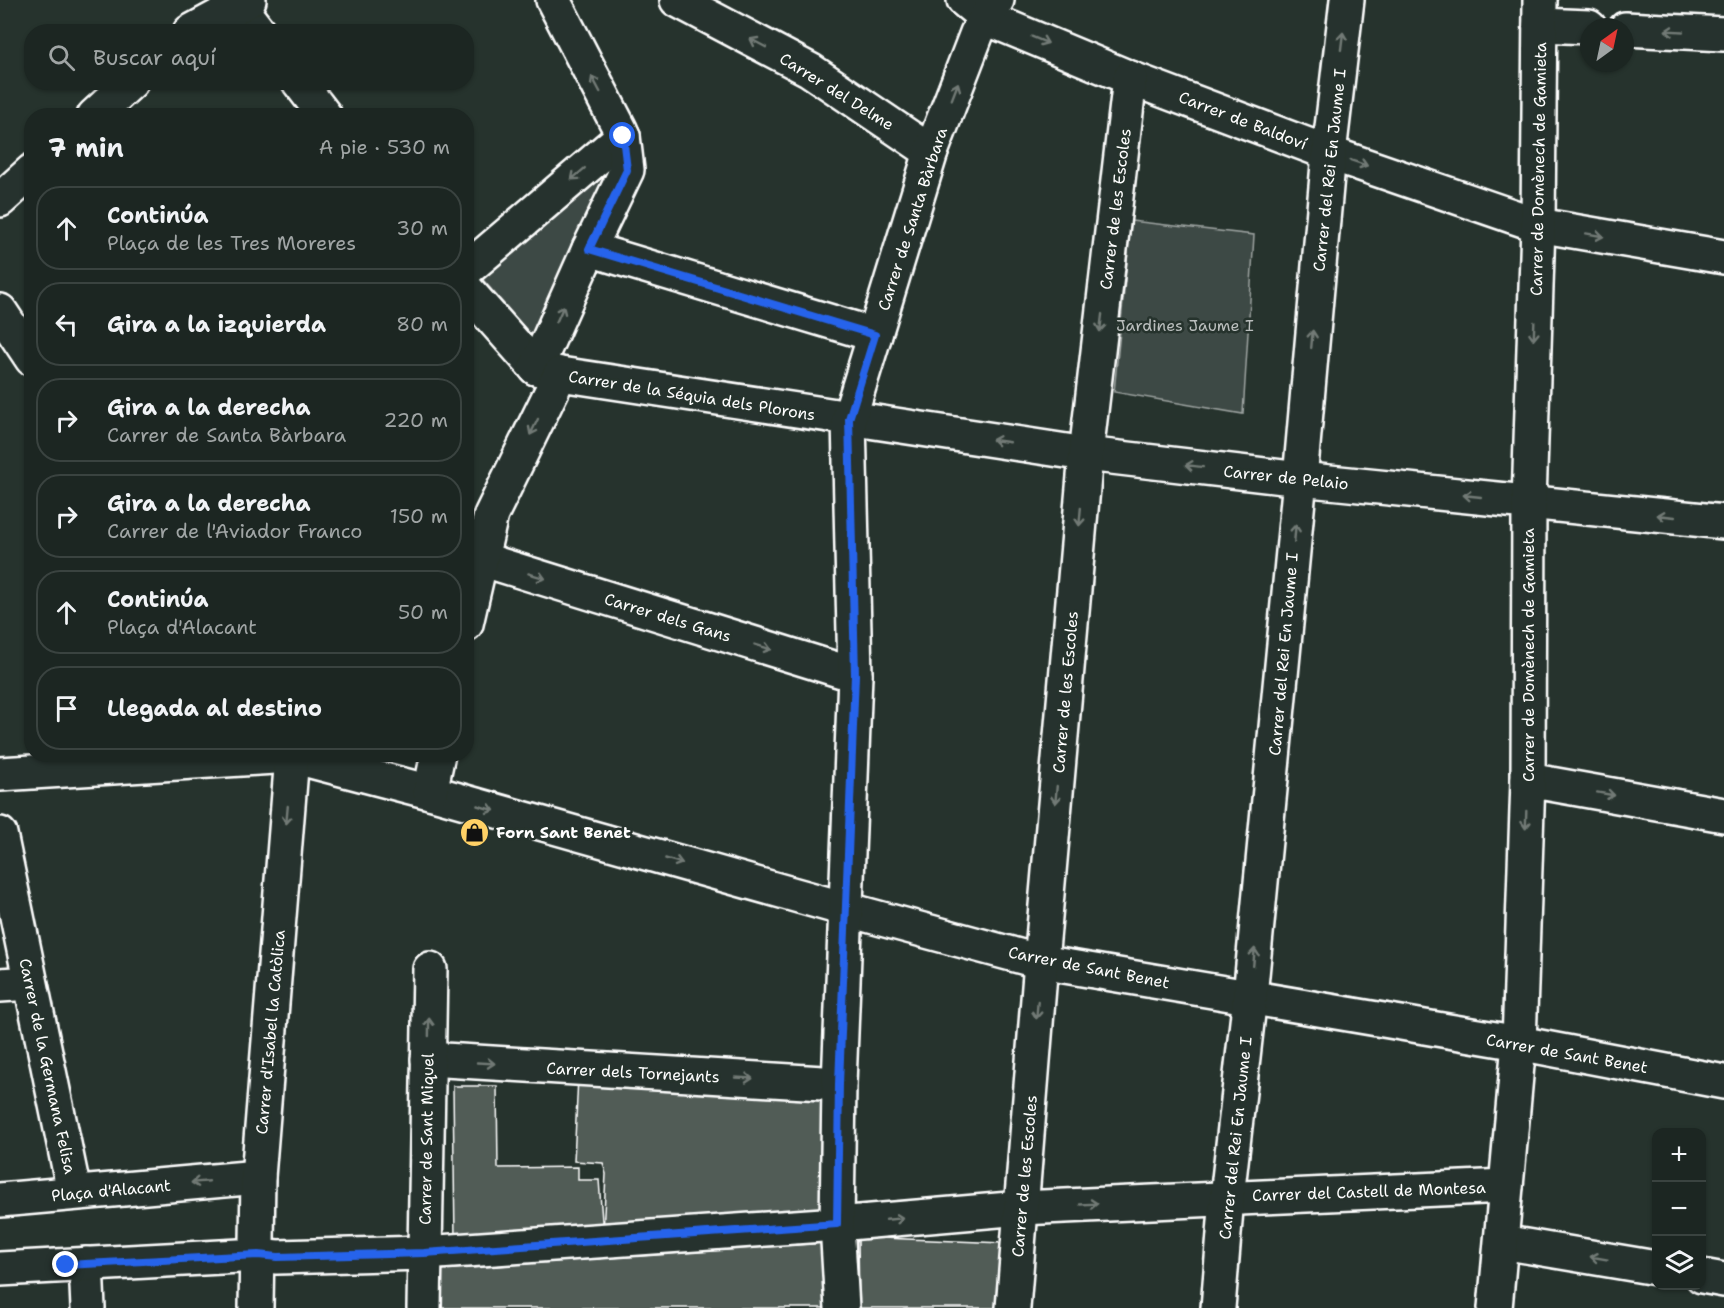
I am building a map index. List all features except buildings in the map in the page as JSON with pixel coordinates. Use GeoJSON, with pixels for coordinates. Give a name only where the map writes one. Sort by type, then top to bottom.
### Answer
{"type":"FeatureCollection","features":[{"type":"Feature","properties":{"kind":"street"},"geometry":{"type":"LineString","coordinates":[[474,589],[481,559],[478,511],[548,371],[589,249],[627,170],[623,136],[553,0]]}},
{"type":"Feature","properties":{"kind":"street","name":"Carrer del Delme"},"geometry":{"type":"LineString","coordinates":[[677,0],[810,70],[931,152]]}},
{"type":"Feature","properties":{"kind":"street","name":"Carrer del Rei En Jaume I"},"geometry":{"type":"LineString","coordinates":[[1218,1308],[1227,1197],[1250,996],[1300,479],[1329,153],[1347,0]]}},
{"type":"Feature","properties":{"kind":"street"},"geometry":{"type":"LineString","coordinates":[[205,24],[244,3],[255,24]]}},
{"type":"Feature","properties":{"kind":"street","name":"Carrer de Santa Bàrbara"},"geometry":{"type":"LineString","coordinates":[[842,1308],[837,1224],[839,1084],[855,675],[849,419],[931,152],[977,33],[982,6]]}},
{"type":"Feature","properties":{"kind":"street","name":"Carrer de Baldoví"},"geometry":{"type":"LineString","coordinates":[[982,6],[1130,78],[1329,153],[1538,225],[1724,257]]}},
{"type":"Feature","properties":{"kind":"street"},"geometry":{"type":"LineString","coordinates":[[1540,12],[1580,24]]}},
{"type":"Feature","properties":{"kind":"street","name":"Carrer de Domènech de Gamieta"},"geometry":{"type":"LineString","coordinates":[[1495,1308],[1519,1043],[1528,780],[1529,502],[1538,225],[1540,12]]}},
{"type":"Feature","properties":{"kind":"street"},"geometry":{"type":"LineString","coordinates":[[1634,29],[1724,34]]}},
{"type":"Feature","properties":{"kind":"street","name":"Carrer de les Escoles"},"geometry":{"type":"LineString","coordinates":[[1013,1308],[1086,454],[1130,78]]}},
{"type":"Feature","properties":{"kind":"street"},"geometry":{"type":"LineString","coordinates":[[103,108],[122,90]]}},
{"type":"Feature","properties":{"kind":"street"},"geometry":{"type":"LineString","coordinates":[[305,90],[319,108]]}},
{"type":"Feature","properties":{"kind":"street"},"geometry":{"type":"LineString","coordinates":[[474,263],[623,136]]}},
{"type":"Feature","properties":{"kind":"street"},"geometry":{"type":"LineString","coordinates":[[0,200],[24,178]]}},
{"type":"Feature","properties":{"kind":"street"},"geometry":{"type":"LineString","coordinates":[[589,249],[875,335]]}},
{"type":"Feature","properties":{"kind":"street"},"geometry":{"type":"LineString","coordinates":[[474,297],[548,371]]}},
{"type":"Feature","properties":{"kind":"street"},"geometry":{"type":"LineString","coordinates":[[0,311],[24,347]]}},
{"type":"Feature","properties":{"kind":"street","name":"Carrer de la Séquia dels Plorons"},"geometry":{"type":"LineString","coordinates":[[548,371],[849,419]]}},
{"type":"Feature","properties":{"kind":"street","name":"Carrer de Pelaio"},"geometry":{"type":"LineString","coordinates":[[849,419],[1086,454],[1300,479],[1724,522]]}},
{"type":"Feature","properties":{"kind":"street","name":"Carrer dels Gans"},"geometry":{"type":"LineString","coordinates":[[481,559],[855,675]]}},
{"type":"Feature","properties":{"kind":"street","name":"Carrer de Sant Benet"},"geometry":{"type":"LineString","coordinates":[[0,774],[184,762]]}},
{"type":"Feature","properties":{"kind":"street","name":"Carrer d'Isabel la Catòlica"},"geometry":{"type":"LineString","coordinates":[[256,1308],[258,1178],[290,762]]}},
{"type":"Feature","properties":{"kind":"street","name":"Carrer de Sant Benet"},"geometry":{"type":"LineString","coordinates":[[317,762],[1041,962],[1519,1043],[1724,1082]]}},
{"type":"Feature","properties":{"kind":"street"},"geometry":{"type":"LineString","coordinates":[[430,792],[436,762]]}},
{"type":"Feature","properties":{"kind":"street"},"geometry":{"type":"LineString","coordinates":[[1528,780],[1724,815]]}},
{"type":"Feature","properties":{"kind":"street","name":"Carrer de la Germana Felisa"},"geometry":{"type":"LineString","coordinates":[[0,834],[15,984],[74,1192]]}},
{"type":"Feature","properties":{"kind":"street","name":"Carrer de Sant Miquel"},"geometry":{"type":"LineString","coordinates":[[424,1308],[430,969]]}},
{"type":"Feature","properties":{"kind":"street","name":"Carrer dels Tornejants"},"geometry":{"type":"LineString","coordinates":[[428,1059],[839,1084]]}},
{"type":"Feature","properties":{"kind":"street","name":"Plaça d'Alacant"},"geometry":{"type":"LineString","coordinates":[[0,1200],[258,1178]]}},
{"type":"Feature","properties":{"kind":"street","name":"Carrer del Castell de Montesa"},"geometry":{"type":"LineString","coordinates":[[258,1255],[278,1257],[424,1253],[837,1224],[1022,1208],[1506,1186]]}},
{"type":"Feature","properties":{"kind":"street"},"geometry":{"type":"LineString","coordinates":[[1502,1242],[1652,1267]]}},
{"type":"Feature","properties":{"kind":"street"},"geometry":{"type":"LineString","coordinates":[[0,1269],[258,1255]]}},
{"type":"Feature","properties":{"kind":"street"},"geometry":{"type":"LineString","coordinates":[[86,1264],[88,1308]]}},
{"type":"Feature","properties":{"kind":"street"},"geometry":{"type":"LineString","coordinates":[[1706,1277],[1724,1280]]}},
{"type":"Feature","properties":{"kind":"green space"},"geometry":{"type":"Polygon","coordinates":[[[613,151],[618,170],[537,342],[478,274],[613,151]]]}},
{"type":"Feature","properties":{"kind":"green space","name":"Jardines Jaume I"},"geometry":{"type":"Polygon","coordinates":[[[1131,221],[1254,235],[1243,414],[1114,392],[1131,221]]]}},
{"type":"Feature","properties":{"kind":"place","name":"Forn Sant Benet"},"geometry":{"type":"Point","coordinates":[475,832]}},
{"type":"Feature","properties":{"kind":"route"},"geometry":{"type":"LineString","coordinates":[[66,1265],[258,1255],[278,1257],[424,1253],[837,1224],[839,1084],[855,675],[849,419],[875,335],[589,249],[627,170],[623,136]]}}]}
